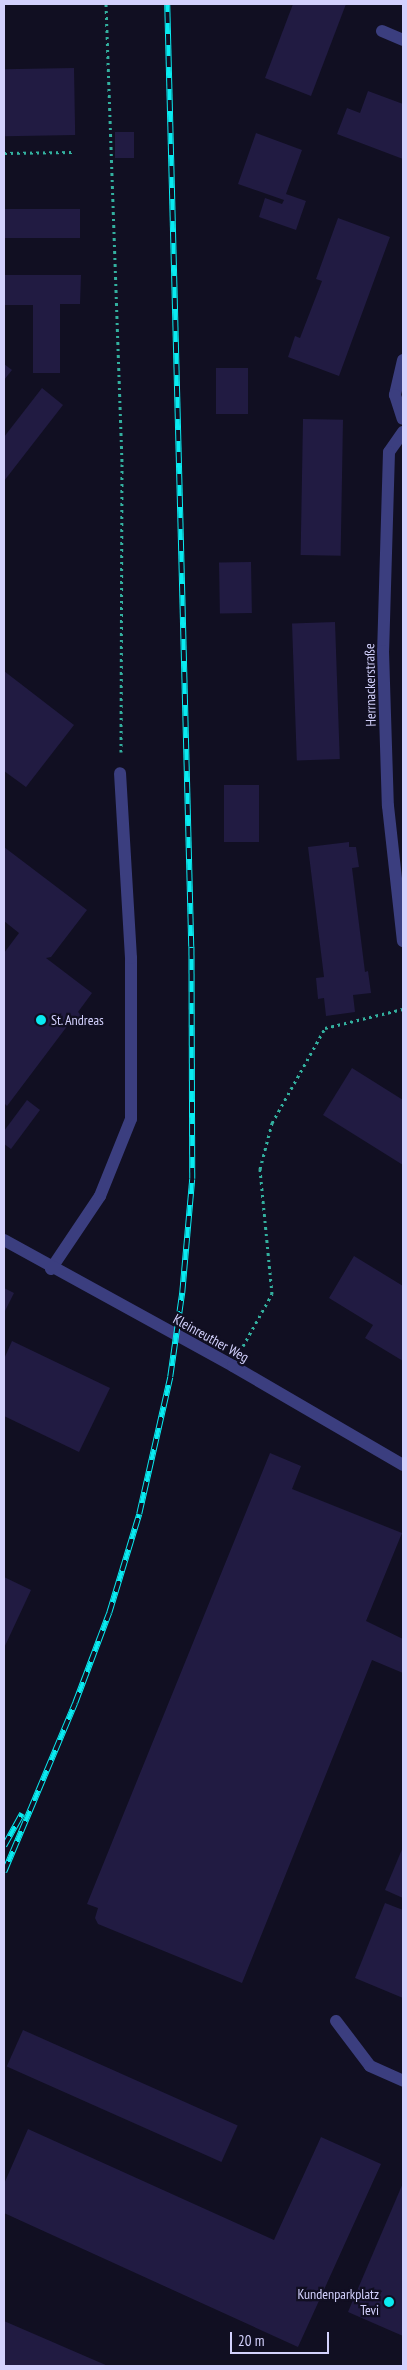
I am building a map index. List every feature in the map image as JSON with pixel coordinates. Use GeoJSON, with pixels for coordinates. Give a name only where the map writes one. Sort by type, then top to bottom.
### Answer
{"type":"FeatureCollection","features":[{"type":"Feature","properties":{"kind":"street"},"geometry":{"type":"LineString","coordinates":[[382,31],[403,40]]}},
{"type":"Feature","properties":{"kind":"street"},"geometry":{"type":"LineString","coordinates":[[403,360],[395,395],[403,418]]}},
{"type":"Feature","properties":{"kind":"street","name":"Herrnackerstraße"},"geometry":{"type":"LineString","coordinates":[[403,432],[389,452],[383,651],[388,806],[403,941]]}},
{"type":"Feature","properties":{"kind":"street"},"geometry":{"type":"LineString","coordinates":[[51,1269],[100,1196],[131,1119],[131,958],[120,772]]}},
{"type":"Feature","properties":{"kind":"street","name":"Kleinreuther Weg"},"geometry":{"type":"LineString","coordinates":[[4,1240],[51,1269],[233,1366],[403,1465]]}},
{"type":"Feature","properties":{"kind":"street"},"geometry":{"type":"LineString","coordinates":[[336,2021],[370,2066],[403,2081]]}},
{"type":"Feature","properties":{"kind":"path"},"geometry":{"type":"LineString","coordinates":[[106,4],[122,464],[123,724],[120,772]]}},
{"type":"Feature","properties":{"kind":"path"},"geometry":{"type":"LineString","coordinates":[[4,153],[73,152]]}},
{"type":"Feature","properties":{"kind":"path"},"geometry":{"type":"LineString","coordinates":[[233,1366],[272,1294],[260,1169],[272,1123],[325,1028],[403,1008]]}},
{"type":"Feature","properties":{"kind":"building"},"geometry":{"type":"Polygon","coordinates":[[[293,4],[346,4],[311,96],[265,78],[293,4]]]}},
{"type":"Feature","properties":{"kind":"building"},"geometry":{"type":"Polygon","coordinates":[[[74,68],[75,135],[5,136],[4,69],[74,68]]]}},
{"type":"Feature","properties":{"kind":"building"},"geometry":{"type":"Polygon","coordinates":[[[368,91],[403,104],[403,159],[337,134],[347,108],[360,113],[368,91]]]}},
{"type":"Feature","properties":{"kind":"building"},"geometry":{"type":"Polygon","coordinates":[[[115,132],[134,132],[134,158],[115,158],[115,132]]]}},
{"type":"Feature","properties":{"kind":"building"},"geometry":{"type":"Polygon","coordinates":[[[256,133],[302,150],[286,194],[306,201],[296,230],[259,217],[265,198],[282,204],[284,200],[238,184],[256,133]]]}},
{"type":"Feature","properties":{"kind":"building"},"geometry":{"type":"Polygon","coordinates":[[[4,209],[80,209],[80,238],[4,238],[4,209]]]}},
{"type":"Feature","properties":{"kind":"building"},"geometry":{"type":"Polygon","coordinates":[[[338,218],[390,237],[339,376],[288,357],[295,336],[300,338],[322,281],[316,279],[338,218]]]}},
{"type":"Feature","properties":{"kind":"building"},"geometry":{"type":"Polygon","coordinates":[[[4,275],[81,275],[80,304],[60,304],[60,373],[33,373],[33,305],[4,305],[4,275]]]}},
{"type":"Feature","properties":{"kind":"building"},"geometry":{"type":"Polygon","coordinates":[[[4,364],[12,370],[4,380],[4,364]]]}},
{"type":"Feature","properties":{"kind":"building"},"geometry":{"type":"Polygon","coordinates":[[[216,368],[248,368],[248,414],[216,414],[216,368]]]}},
{"type":"Feature","properties":{"kind":"building"},"geometry":{"type":"Polygon","coordinates":[[[42,388],[63,405],[4,481],[4,437],[42,388]]]}},
{"type":"Feature","properties":{"kind":"building"},"geometry":{"type":"Polygon","coordinates":[[[303,419],[343,420],[341,556],[301,555],[303,419]]]}},
{"type":"Feature","properties":{"kind":"building"},"geometry":{"type":"Polygon","coordinates":[[[251,562],[252,613],[220,614],[219,563],[251,562]]]}},
{"type":"Feature","properties":{"kind":"building"},"geometry":{"type":"Polygon","coordinates":[[[335,622],[340,759],[297,760],[292,624],[335,622]]]}},
{"type":"Feature","properties":{"kind":"building"},"geometry":{"type":"Polygon","coordinates":[[[4,671],[74,725],[26,787],[4,771],[4,671]]]}},
{"type":"Feature","properties":{"kind":"building"},"geometry":{"type":"Polygon","coordinates":[[[224,785],[259,785],[259,842],[224,842],[224,785]]]}},
{"type":"Feature","properties":{"kind":"building"},"geometry":{"type":"Polygon","coordinates":[[[349,842],[349,847],[356,847],[359,867],[352,868],[365,972],[368,971],[371,993],[353,995],[355,1012],[326,1016],[324,998],[318,999],[316,978],[324,977],[308,847],[349,842]]]}},
{"type":"Feature","properties":{"kind":"building","name":"St. Andreas"},"geometry":{"type":"Polygon","coordinates":[[[4,847],[87,910],[51,957],[46,958],[92,993],[78,1012],[81,1015],[71,1028],[68,1025],[7,1106],[4,1103],[4,953],[19,933],[4,921],[4,847]]]}},
{"type":"Feature","properties":{"kind":"building"},"geometry":{"type":"Polygon","coordinates":[[[352,1068],[403,1100],[403,1165],[323,1115],[352,1068]]]}},
{"type":"Feature","properties":{"kind":"building"},"geometry":{"type":"Polygon","coordinates":[[[27,1100],[40,1110],[11,1149],[4,1144],[4,1131],[27,1100]]]}},
{"type":"Feature","properties":{"kind":"building"},"geometry":{"type":"Polygon","coordinates":[[[354,1256],[403,1286],[403,1361],[365,1338],[373,1325],[329,1298],[354,1256]]]}},
{"type":"Feature","properties":{"kind":"building"},"geometry":{"type":"Polygon","coordinates":[[[4,1288],[14,1293],[4,1313],[4,1288]]]}},
{"type":"Feature","properties":{"kind":"building"},"geometry":{"type":"Polygon","coordinates":[[[12,1341],[110,1388],[79,1452],[4,1416],[4,1359],[12,1341]]]}},
{"type":"Feature","properties":{"kind":"building"},"geometry":{"type":"Polygon","coordinates":[[[270,1453],[301,1466],[292,1489],[402,1533],[366,1621],[403,1639],[403,1673],[372,1660],[242,1983],[98,1924],[95,1918],[98,1908],[87,1904],[270,1453]]]}},
{"type":"Feature","properties":{"kind":"building"},"geometry":{"type":"Polygon","coordinates":[[[4,1577],[31,1590],[4,1648],[4,1577]]]}},
{"type":"Feature","properties":{"kind":"building"},"geometry":{"type":"Polygon","coordinates":[[[403,1847],[403,1898],[385,1890],[403,1847]]]}},
{"type":"Feature","properties":{"kind":"building"},"geometry":{"type":"Polygon","coordinates":[[[385,1903],[403,1910],[403,1998],[355,1978],[385,1903]]]}},
{"type":"Feature","properties":{"kind":"building"},"geometry":{"type":"Polygon","coordinates":[[[23,2030],[238,2126],[221,2162],[7,2067],[23,2030]]]}},
{"type":"Feature","properties":{"kind":"building"},"geometry":{"type":"Polygon","coordinates":[[[28,2129],[274,2240],[321,2137],[381,2164],[298,2347],[4,2213],[4,2184],[28,2129]]]}},
{"type":"Feature","properties":{"kind":"building"},"geometry":{"type":"Polygon","coordinates":[[[403,2183],[403,2336],[348,2312],[403,2183]]]}},
{"type":"Feature","properties":{"kind":"building"},"geometry":{"type":"Polygon","coordinates":[[[4,2321],[108,2366],[4,2366],[4,2321]]]}},
{"type":"Feature","properties":{"kind":"railway"},"geometry":{"type":"LineString","coordinates":[[4,1872],[75,1703],[109,1613],[139,1514],[170,1377],[182,1293],[192,1179],[191,947],[167,4]]}},
{"type":"Feature","properties":{"kind":"railway"},"geometry":{"type":"LineString","coordinates":[[4,1846],[22,1814]]}},
{"type":"Feature","properties":{"kind":"place","name":"St. Andreas"},"geometry":{"type":"Point","coordinates":[41,1020]}},
{"type":"Feature","properties":{"kind":"place","name":"Kundenparkplatz Tevi"},"geometry":{"type":"Point","coordinates":[389,2302]}}]}
